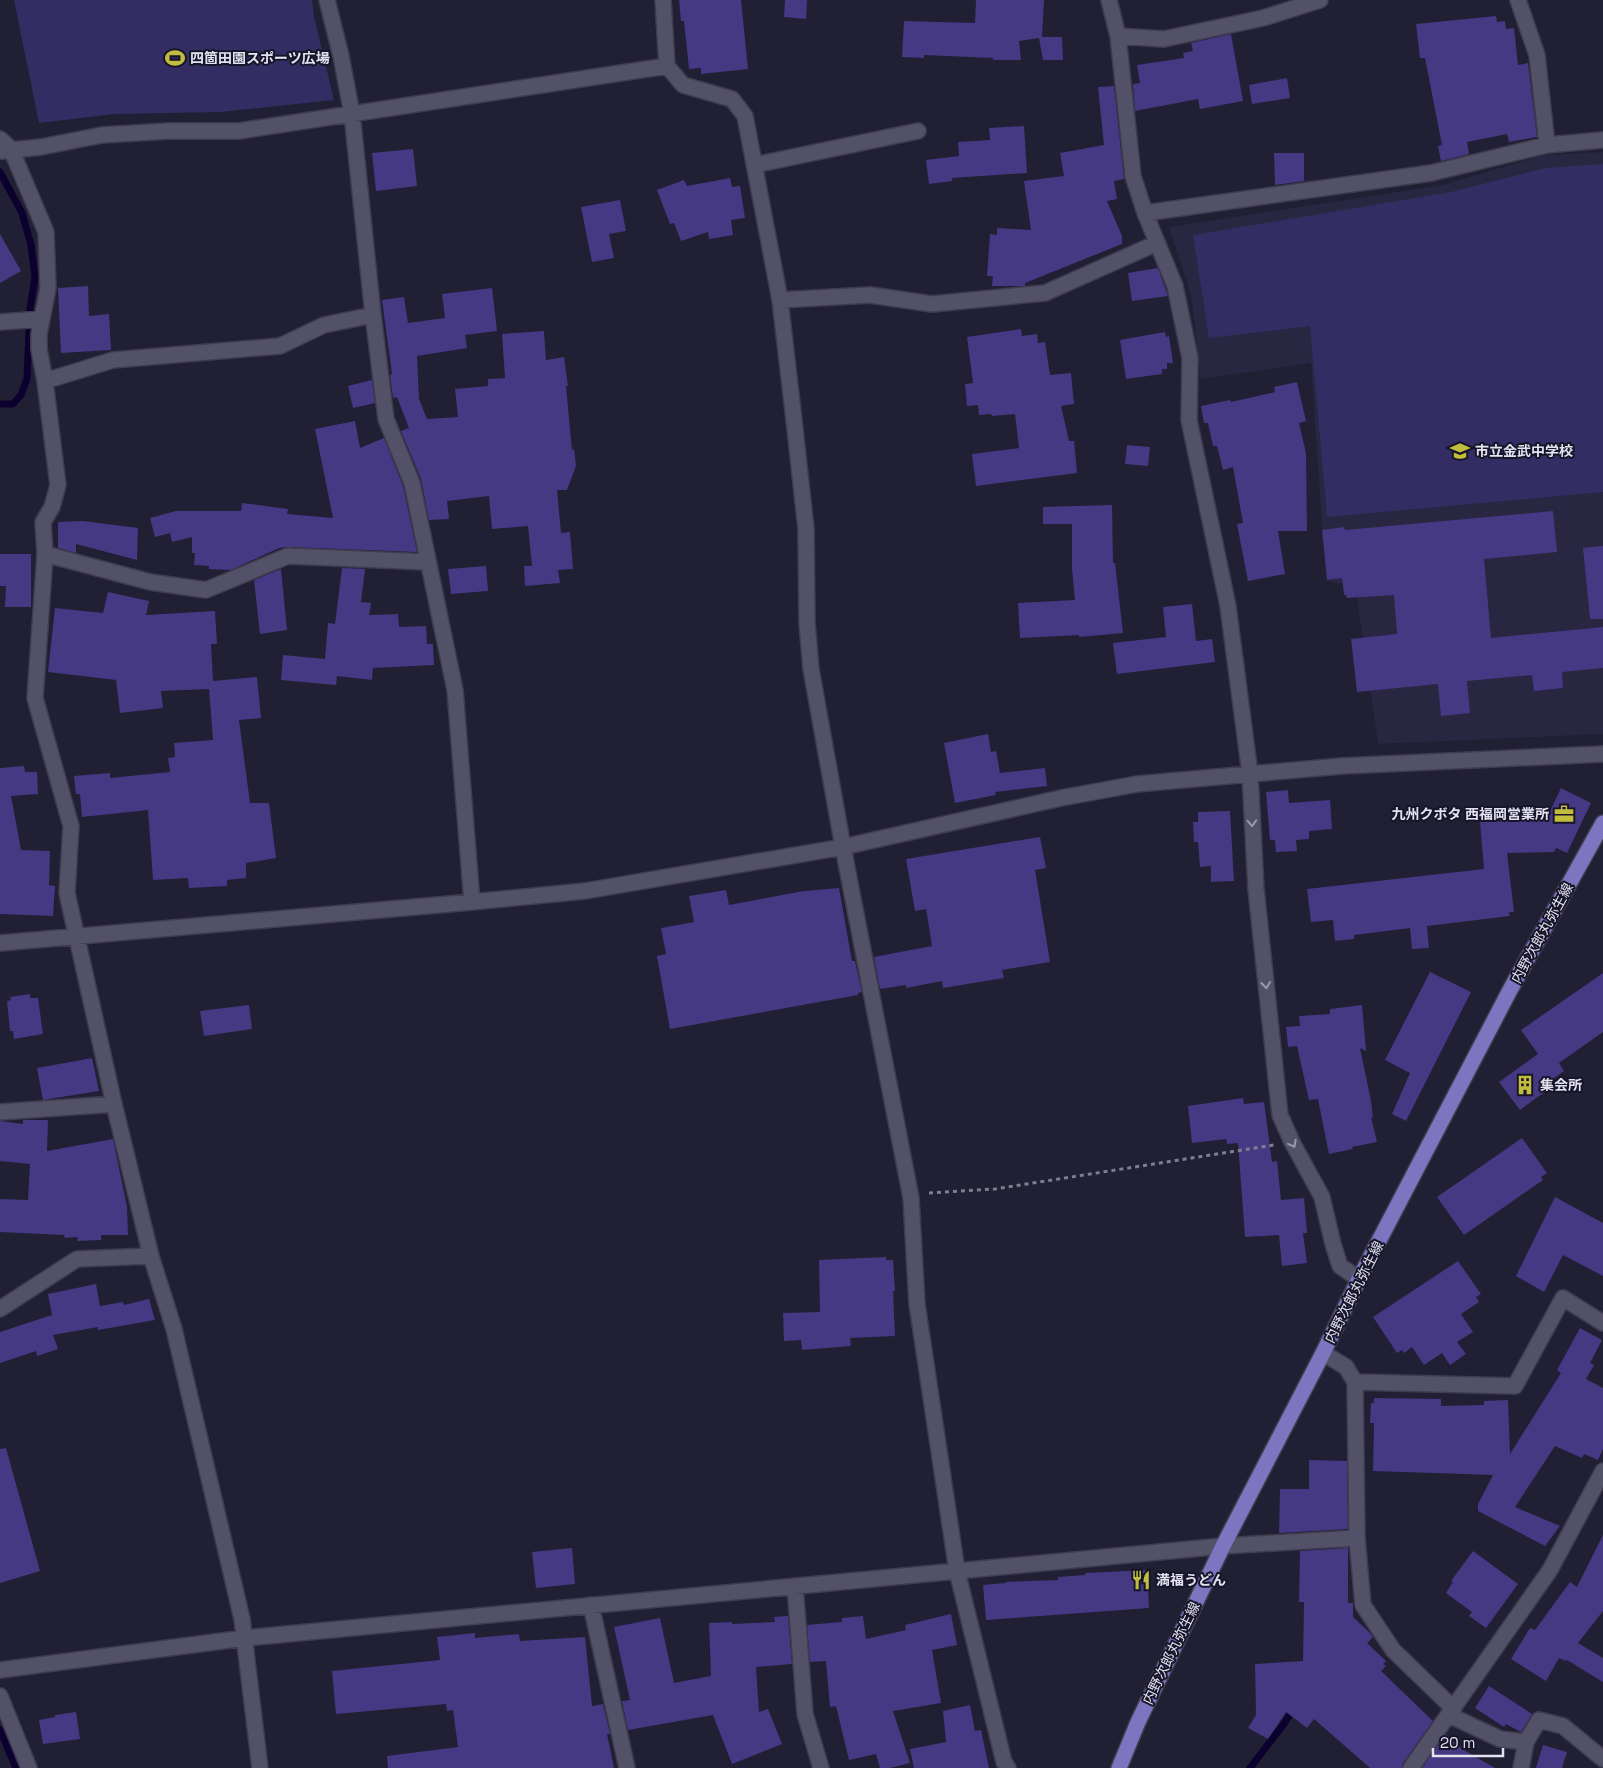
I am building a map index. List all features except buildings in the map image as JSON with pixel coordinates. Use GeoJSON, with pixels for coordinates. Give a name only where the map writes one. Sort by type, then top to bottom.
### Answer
{"type":"FeatureCollection","features":[{"type":"Feature","properties":{"kind":"main road","name":"内野次郎丸弥生線"},"geometry":{"type":"LineString","coordinates":[[1119,1768],[1138,1722],[1223,1546],[1323,1353],[1359,1279],[1510,990],[1603,823]]}},
{"type":"Feature","properties":{"kind":"street"},"geometry":{"type":"LineString","coordinates":[[327,0],[341,56],[352,114],[386,419],[412,483],[455,690],[472,902]]}},
{"type":"Feature","properties":{"kind":"street"},"geometry":{"type":"LineString","coordinates":[[663,0],[667,66],[682,85],[732,99],[745,116],[780,300],[806,529],[807,622],[812,669],[843,847],[909,1192],[916,1304],[957,1571],[1004,1762],[1008,1768]]}},
{"type":"Feature","properties":{"kind":"street"},"geometry":{"type":"LineString","coordinates":[[1109,0],[1118,36],[1134,176],[1145,214],[1175,286],[1190,358],[1190,420],[1228,606],[1250,774],[1256,888],[1280,1115],[1292,1142],[1322,1197],[1340,1266],[1359,1279]]}},
{"type":"Feature","properties":{"kind":"street"},"geometry":{"type":"LineString","coordinates":[[1118,36],[1164,38],[1263,18],[1320,0]]}},
{"type":"Feature","properties":{"kind":"street"},"geometry":{"type":"LineString","coordinates":[[1518,0],[1537,55],[1547,145]]}},
{"type":"Feature","properties":{"kind":"street"},"geometry":{"type":"LineString","coordinates":[[260,1768],[242,1618],[174,1329],[151,1256],[114,1104],[78,937],[66,893],[71,826],[35,698],[45,554],[43,522],[52,507],[58,485],[45,381],[39,349],[39,334],[48,288],[46,232],[4,146],[41,147],[102,135],[169,131],[238,131],[667,66]]}},
{"type":"Feature","properties":{"kind":"street"},"geometry":{"type":"LineString","coordinates":[[754,165],[918,131]]}},
{"type":"Feature","properties":{"kind":"street"},"geometry":{"type":"LineString","coordinates":[[1145,214],[1431,173],[1547,145],[1603,140]]}},
{"type":"Feature","properties":{"kind":"street"},"geometry":{"type":"LineString","coordinates":[[780,300],[870,295],[932,304],[1045,292],[1157,243]]}},
{"type":"Feature","properties":{"kind":"street"},"geometry":{"type":"LineString","coordinates":[[45,381],[113,360],[280,346],[324,326],[373,315]]}},
{"type":"Feature","properties":{"kind":"street"},"geometry":{"type":"LineString","coordinates":[[4,322],[42,319]]}},
{"type":"Feature","properties":{"kind":"street"},"geometry":{"type":"LineString","coordinates":[[45,554],[150,582],[206,590],[288,556],[428,562]]}},
{"type":"Feature","properties":{"kind":"street"},"geometry":{"type":"LineString","coordinates":[[0,943],[585,891],[843,847],[1061,798],[1136,784],[1342,766],[1603,754]]}},
{"type":"Feature","properties":{"kind":"street"},"geometry":{"type":"LineString","coordinates":[[0,1112],[114,1104]]}},
{"type":"Feature","properties":{"kind":"street"},"geometry":{"type":"LineString","coordinates":[[0,1309],[77,1259],[151,1256]]}},
{"type":"Feature","properties":{"kind":"street"},"geometry":{"type":"LineString","coordinates":[[1355,1382],[1515,1386],[1563,1298],[1603,1323]]}},
{"type":"Feature","properties":{"kind":"street"},"geometry":{"type":"LineString","coordinates":[[1323,1353],[1346,1367],[1355,1382],[1357,1538],[1363,1605],[1393,1650],[1451,1712],[1500,1739],[1526,1742]]}},
{"type":"Feature","properties":{"kind":"street"},"geometry":{"type":"LineString","coordinates":[[1410,1768],[1550,1570],[1603,1471]]}},
{"type":"Feature","properties":{"kind":"street"},"geometry":{"type":"LineString","coordinates":[[0,1670],[245,1638],[1223,1546],[1357,1538]]}},
{"type":"Feature","properties":{"kind":"street"},"geometry":{"type":"LineString","coordinates":[[795,1586],[806,1714],[821,1768]]}},
{"type":"Feature","properties":{"kind":"street"},"geometry":{"type":"LineString","coordinates":[[590,1605],[627,1768]]}},
{"type":"Feature","properties":{"kind":"street"},"geometry":{"type":"LineString","coordinates":[[0,1696],[30,1768]]}},
{"type":"Feature","properties":{"kind":"street"},"geometry":{"type":"LineString","coordinates":[[1521,1768],[1526,1742],[1539,1720],[1563,1726],[1603,1759]]}},
{"type":"Feature","properties":{"kind":"path"},"geometry":{"type":"LineString","coordinates":[[909,1192],[943,1193],[996,1190],[1292,1142]]}},
{"type":"Feature","properties":{"kind":"shaded area","name":"四箇田園スポーツ広場"},"geometry":{"type":"Polygon","coordinates":[[[14,0],[312,0],[314,17],[334,100],[220,112],[114,114],[39,123],[14,0]]]}},
{"type":"Feature","properties":{"kind":"shaded area","name":"市立金武中学校"},"geometry":{"type":"Polygon","coordinates":[[[1603,152],[1603,734],[1378,744],[1355,585],[1330,582],[1322,524],[1311,363],[1201,379],[1191,295],[1169,227],[1443,185],[1544,155],[1603,152]]]}},
{"type":"Feature","properties":{"kind":"shaded area"},"geometry":{"type":"Polygon","coordinates":[[[1603,164],[1603,492],[1327,517],[1310,326],[1209,338],[1193,235],[1451,192],[1546,168],[1603,164]]]}},
{"type":"Feature","properties":{"kind":"waterway"},"geometry":{"type":"LineString","coordinates":[[0,172],[22,213],[31,245],[35,277],[30,309],[27,379],[21,395],[13,404],[0,404]]}},
{"type":"Feature","properties":{"kind":"waterway"},"geometry":{"type":"LineString","coordinates":[[1250,1768],[1294,1709]]}},
{"type":"Feature","properties":{"kind":"waterway"},"geometry":{"type":"LineString","coordinates":[[0,1730],[16,1768]]}},
{"type":"Feature","properties":{"kind":"place","name":"四箇田園スポーツ広場"},"geometry":{"type":"Point","coordinates":[175,58]}},
{"type":"Feature","properties":{"kind":"place","name":"市立金武中学校"},"geometry":{"type":"Point","coordinates":[1460,451]}},
{"type":"Feature","properties":{"kind":"place","name":"九州クボタ 西福岡営業所"},"geometry":{"type":"Point","coordinates":[1564,814]}},
{"type":"Feature","properties":{"kind":"place","name":"集会所"},"geometry":{"type":"Point","coordinates":[1525,1085]}},
{"type":"Feature","properties":{"kind":"place","name":"満福うどん"},"geometry":{"type":"Point","coordinates":[1141,1580]}}]}
